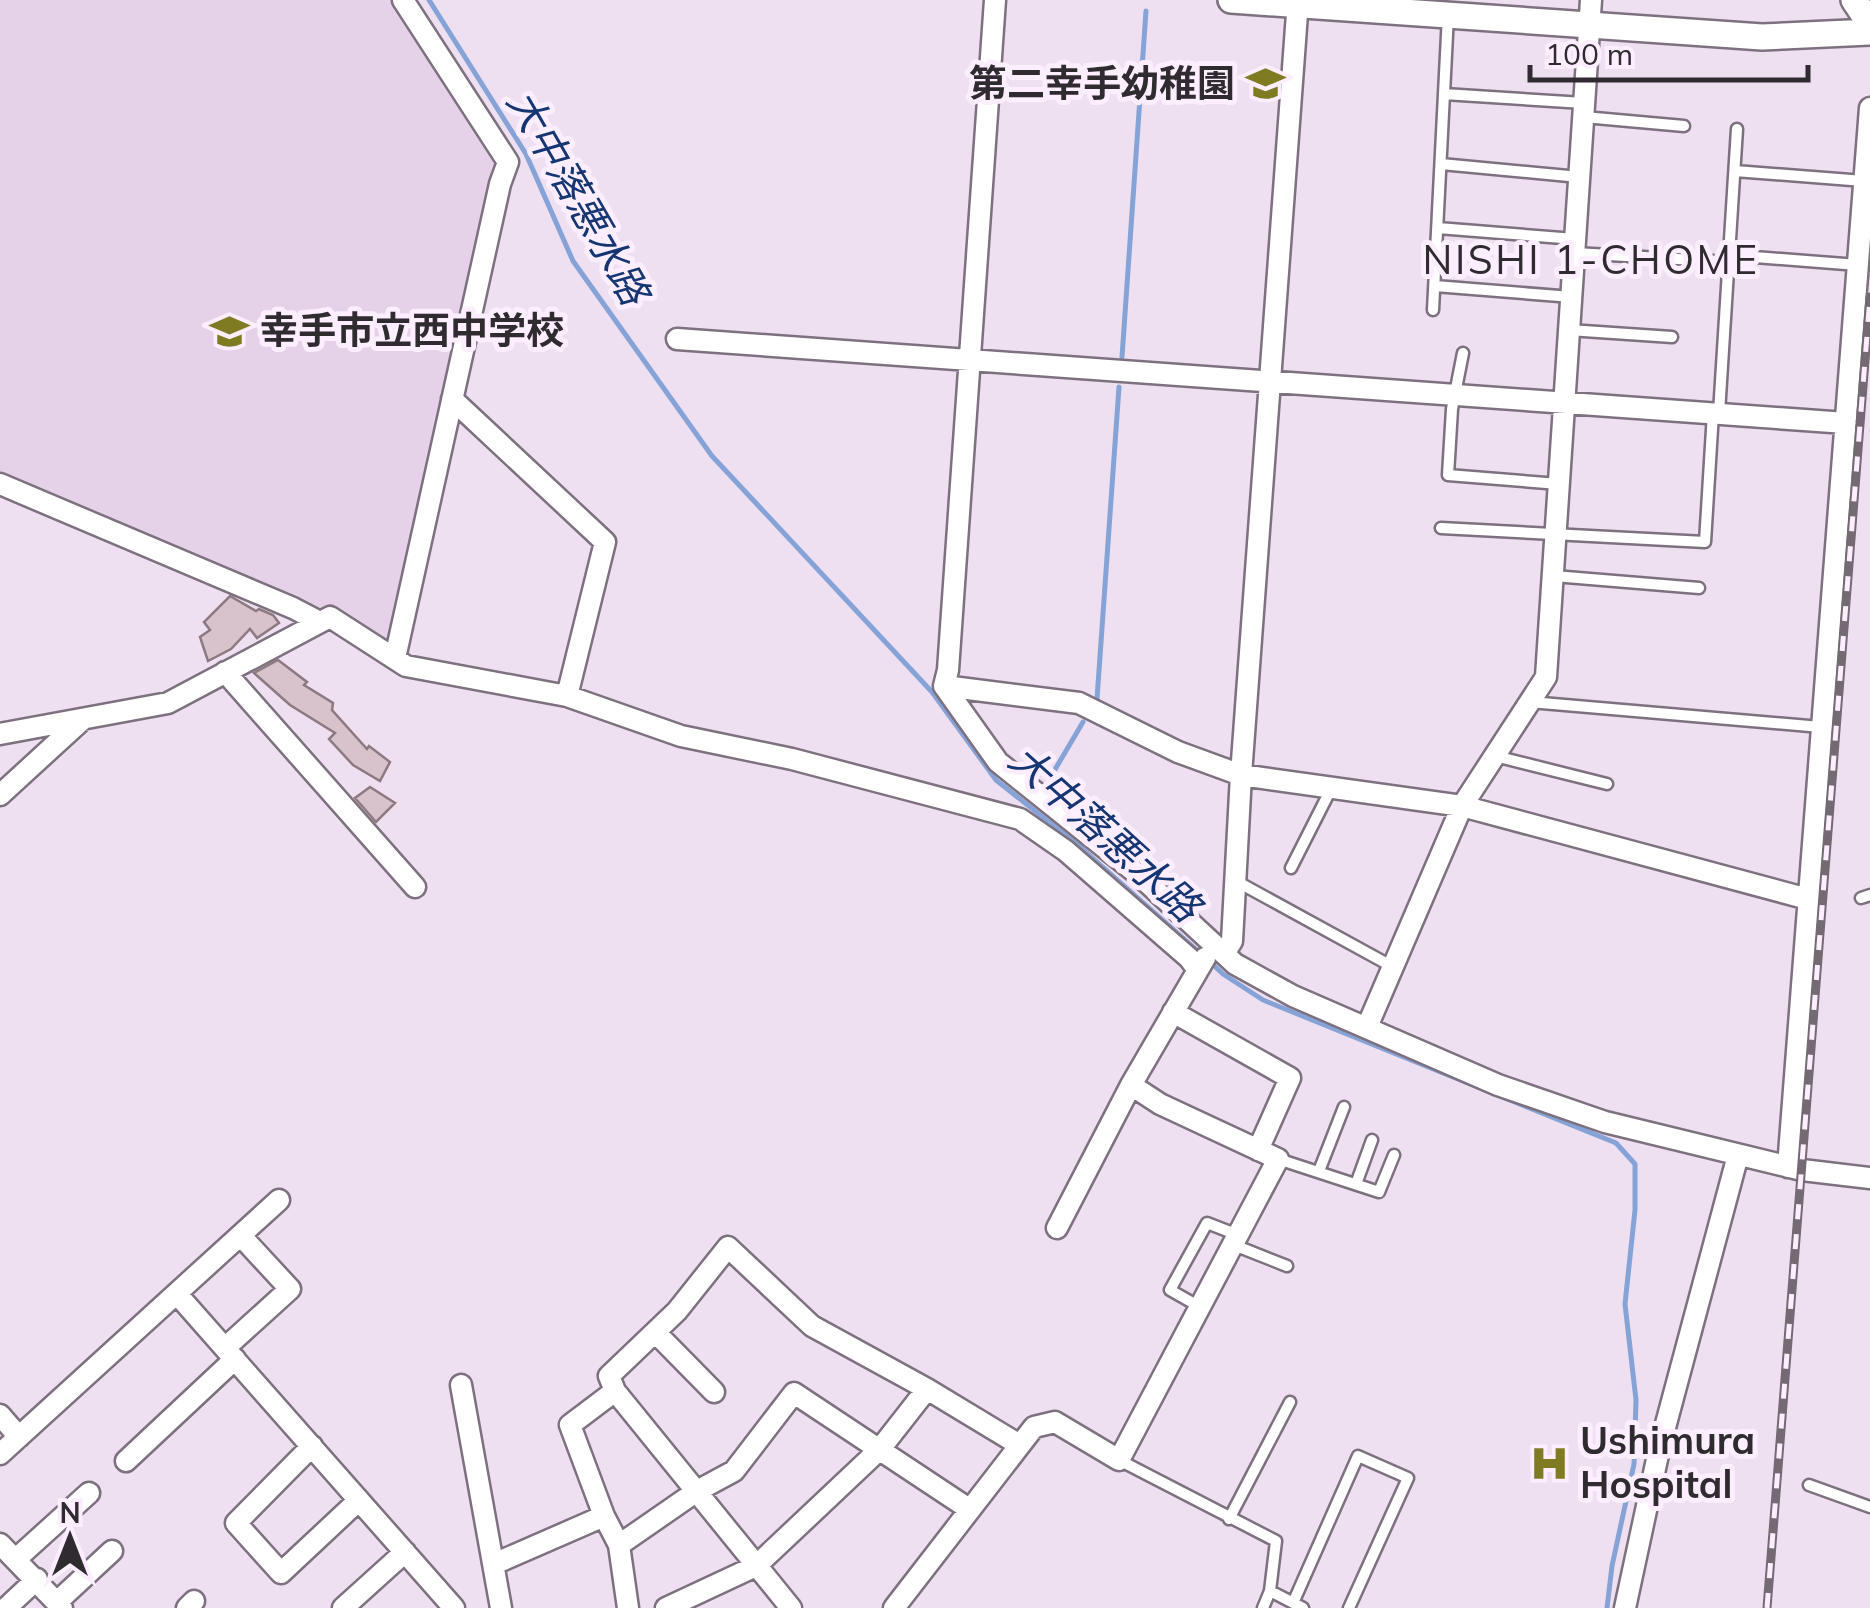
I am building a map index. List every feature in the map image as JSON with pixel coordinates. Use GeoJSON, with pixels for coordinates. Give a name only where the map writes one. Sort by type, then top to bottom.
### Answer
{"type":"FeatureCollection","features":[{"type":"Feature","properties":{"kind":"street"},"geometry":{"type":"LineString","coordinates":[[395,658],[508,162],[403,0]]}},
{"type":"Feature","properties":{"kind":"street"},"geometry":{"type":"LineString","coordinates":[[994,0],[944,686],[998,762],[1140,876],[1208,958]]}},
{"type":"Feature","properties":{"kind":"street"},"geometry":{"type":"LineString","coordinates":[[1231,0],[1448,14],[1591,12],[1762,37],[1870,32]]}},
{"type":"Feature","properties":{"kind":"street"},"geometry":{"type":"LineString","coordinates":[[1854,0],[1870,24]]}},
{"type":"Feature","properties":{"kind":"street"},"geometry":{"type":"LineString","coordinates":[[1057,1228],[1173,1012],[1208,958],[1232,940],[1298,2]]}},
{"type":"Feature","properties":{"kind":"street"},"geometry":{"type":"LineString","coordinates":[[1367,1028],[1462,806],[1546,677],[1591,12]]}},
{"type":"Feature","properties":{"kind":"street"},"geometry":{"type":"LineString","coordinates":[[1788,1166],[1870,108]]}},
{"type":"Feature","properties":{"kind":"street"},"geometry":{"type":"LineString","coordinates":[[677,339],[1846,422]]}},
{"type":"Feature","properties":{"kind":"street"},"geometry":{"type":"LineString","coordinates":[[452,398],[605,542],[568,696]]}},
{"type":"Feature","properties":{"kind":"street"},"geometry":{"type":"LineString","coordinates":[[0,484],[318,622]]}},
{"type":"Feature","properties":{"kind":"street"},"geometry":{"type":"LineString","coordinates":[[0,734],[168,703],[330,618],[406,666],[568,696],[681,736],[792,759],[1020,819],[1066,850],[1189,958],[1236,964],[1293,996],[1498,1085],[1604,1122],[1788,1166],[1870,1178]]}},
{"type":"Feature","properties":{"kind":"street"},"geometry":{"type":"LineString","coordinates":[[225,672],[416,886]]}},
{"type":"Feature","properties":{"kind":"street"},"geometry":{"type":"LineString","coordinates":[[944,686],[1079,703],[1178,752],[1241,775],[1462,806],[1808,898]]}},
{"type":"Feature","properties":{"kind":"street"},"geometry":{"type":"LineString","coordinates":[[0,795],[84,718]]}},
{"type":"Feature","properties":{"kind":"street"},"geometry":{"type":"LineString","coordinates":[[1173,1012],[1290,1078],[1258,1150]]}},
{"type":"Feature","properties":{"kind":"street"},"geometry":{"type":"LineString","coordinates":[[894,1608],[1034,1427],[1055,1422],[1119,1460],[1278,1159],[1160,1104],[1131,1086]]}},
{"type":"Feature","properties":{"kind":"street"},"geometry":{"type":"LineString","coordinates":[[1625,1608],[1659,1450],[1738,1155]]}},
{"type":"Feature","properties":{"kind":"street"},"geometry":{"type":"LineString","coordinates":[[0,1454],[279,1200]]}},
{"type":"Feature","properties":{"kind":"street"},"geometry":{"type":"LineString","coordinates":[[126,1461],[290,1289],[240,1236]]}},
{"type":"Feature","properties":{"kind":"street"},"geometry":{"type":"LineString","coordinates":[[792,1608],[615,1391],[609,1376],[677,1311],[728,1247],[812,1326],[1018,1444]]}},
{"type":"Feature","properties":{"kind":"street"},"geometry":{"type":"LineString","coordinates":[[177,1294],[450,1607]]}},
{"type":"Feature","properties":{"kind":"street"},"geometry":{"type":"LineString","coordinates":[[655,1332],[714,1392]]}},
{"type":"Feature","properties":{"kind":"street"},"geometry":{"type":"LineString","coordinates":[[460,1385],[501,1608]]}},
{"type":"Feature","properties":{"kind":"street"},"geometry":{"type":"LineString","coordinates":[[666,1608],[691,1603],[756,1566],[880,1449],[926,1389]]}},
{"type":"Feature","properties":{"kind":"street"},"geometry":{"type":"LineString","coordinates":[[615,1391],[570,1424],[604,1516],[619,1544],[628,1608]]}},
{"type":"Feature","properties":{"kind":"street"},"geometry":{"type":"LineString","coordinates":[[619,1544],[697,1491],[734,1472],[794,1393],[968,1510]]}},
{"type":"Feature","properties":{"kind":"street"},"geometry":{"type":"LineString","coordinates":[[0,1415],[19,1437]]}},
{"type":"Feature","properties":{"kind":"street"},"geometry":{"type":"LineString","coordinates":[[312,1446],[236,1523],[281,1572],[359,1500]]}},
{"type":"Feature","properties":{"kind":"street"},"geometry":{"type":"LineString","coordinates":[[89,1493],[6,1555],[37,1579],[60,1605],[112,1551]]}},
{"type":"Feature","properties":{"kind":"street"},"geometry":{"type":"LineString","coordinates":[[494,1564],[604,1516]]}},
{"type":"Feature","properties":{"kind":"street"},"geometry":{"type":"LineString","coordinates":[[343,1608],[405,1552]]}},
{"type":"Feature","properties":{"kind":"street"},"geometry":{"type":"LineString","coordinates":[[6,1608],[37,1579]]}},
{"type":"Feature","properties":{"kind":"lane"},"geometry":{"type":"LineString","coordinates":[[1433,310],[1448,14]]}},
{"type":"Feature","properties":{"kind":"lane"},"geometry":{"type":"LineString","coordinates":[[1444,94],[1684,126]]}},
{"type":"Feature","properties":{"kind":"lane"},"geometry":{"type":"LineString","coordinates":[[1441,528],[1706,542],[1738,129]]}},
{"type":"Feature","properties":{"kind":"lane"},"geometry":{"type":"LineString","coordinates":[[1440,164],[1580,177]]}},
{"type":"Feature","properties":{"kind":"lane"},"geometry":{"type":"LineString","coordinates":[[1735,171],[1864,181]]}},
{"type":"Feature","properties":{"kind":"lane"},"geometry":{"type":"LineString","coordinates":[[1438,228],[1575,246],[1858,265]]}},
{"type":"Feature","properties":{"kind":"lane"},"geometry":{"type":"LineString","coordinates":[[1434,286],[1572,297]]}},
{"type":"Feature","properties":{"kind":"lane"},"geometry":{"type":"LineString","coordinates":[[1569,330],[1672,337]]}},
{"type":"Feature","properties":{"kind":"lane"},"geometry":{"type":"LineString","coordinates":[[1463,353],[1452,409],[1448,475],[1559,484]]}},
{"type":"Feature","properties":{"kind":"lane"},"geometry":{"type":"LineString","coordinates":[[1553,576],[1700,588]]}},
{"type":"Feature","properties":{"kind":"lane"},"geometry":{"type":"LineString","coordinates":[[1529,702],[1821,727]]}},
{"type":"Feature","properties":{"kind":"lane"},"geometry":{"type":"LineString","coordinates":[[1495,756],[1607,784]]}},
{"type":"Feature","properties":{"kind":"lane"},"geometry":{"type":"LineString","coordinates":[[1291,868],[1332,788]]}},
{"type":"Feature","properties":{"kind":"lane"},"geometry":{"type":"LineString","coordinates":[[1235,880],[1393,967]]}},
{"type":"Feature","properties":{"kind":"lane"},"geometry":{"type":"LineString","coordinates":[[1320,1171],[1344,1107]]}},
{"type":"Feature","properties":{"kind":"lane"},"geometry":{"type":"LineString","coordinates":[[1356,1184],[1372,1140]]}},
{"type":"Feature","properties":{"kind":"lane"},"geometry":{"type":"LineString","coordinates":[[1278,1159],[1378,1192],[1394,1154]]}},
{"type":"Feature","properties":{"kind":"lane"},"geometry":{"type":"LineString","coordinates":[[1200,1307],[1170,1290],[1206,1223],[1287,1266]]}},
{"type":"Feature","properties":{"kind":"lane"},"geometry":{"type":"LineString","coordinates":[[1229,1519],[1290,1402]]}},
{"type":"Feature","properties":{"kind":"lane"},"geometry":{"type":"LineString","coordinates":[[1270,1592],[1298,1606],[1358,1456],[1408,1478],[1349,1608]]}},
{"type":"Feature","properties":{"kind":"lane"},"geometry":{"type":"LineString","coordinates":[[1119,1460],[1276,1542],[1270,1592],[1262,1608]]}},
{"type":"Feature","properties":{"kind":"lane"},"geometry":{"type":"LineString","coordinates":[[1809,1485],[1870,1506]]}},
{"type":"Feature","properties":{"kind":"shaded area","name":"幸手市立西中学校"},"geometry":{"type":"Polygon","coordinates":[[[0,0],[395,0],[498,154],[393,645],[386,645],[328,612],[0,472],[0,0]]]}},
{"type":"Feature","properties":{"kind":"building"},"geometry":{"type":"Polygon","coordinates":[[[230,596],[256,611],[273,615],[279,623],[257,638],[250,629],[231,649],[208,661],[200,637],[210,630],[204,622],[230,596]]]}},
{"type":"Feature","properties":{"kind":"building"},"geometry":{"type":"Polygon","coordinates":[[[278,660],[307,682],[304,685],[333,703],[332,710],[367,749],[369,746],[390,762],[380,781],[353,765],[329,739],[335,733],[290,705],[254,673],[278,660]]]}},
{"type":"Feature","properties":{"kind":"building"},"geometry":{"type":"Polygon","coordinates":[[[370,787],[395,803],[376,822],[355,798],[370,787]]]}},
{"type":"Feature","properties":{"kind":"waterway","name":"大中落悪水路"},"geometry":{"type":"LineString","coordinates":[[429,0],[526,154],[573,261],[712,456],[932,692],[996,780],[1079,846],[1200,953]]}},
{"type":"Feature","properties":{"kind":"waterway"},"geometry":{"type":"LineString","coordinates":[[1122,357],[1146,11]]}},
{"type":"Feature","properties":{"kind":"waterway"},"geometry":{"type":"LineString","coordinates":[[1097,699],[1119,387]]}},
{"type":"Feature","properties":{"kind":"waterway"},"geometry":{"type":"LineString","coordinates":[[1050,778],[1083,722]]}},
{"type":"Feature","properties":{"kind":"waterway","name":"大中落悪水路"},"geometry":{"type":"LineString","coordinates":[[1208,960],[1263,1000],[1616,1143],[1635,1164],[1635,1210],[1625,1304],[1636,1400],[1634,1464],[1607,1608]]}},
{"type":"Feature","properties":{"kind":"railway"},"geometry":{"type":"LineString","coordinates":[[1767,1608],[1870,297]]}},
{"type":"Feature","properties":{"kind":"place","name":"第二幸手幼稚園"},"geometry":{"type":"Point","coordinates":[1265,84]}},
{"type":"Feature","properties":{"kind":"place","name":"幸手市立西中学校"},"geometry":{"type":"Point","coordinates":[230,331]}},
{"type":"Feature","properties":{"kind":"place","name":"Ushimura Hospital"},"geometry":{"type":"Point","coordinates":[1550,1463]}},
{"type":"Feature","properties":{"kind":"district","name":"NISHI 1-CHOME"},"geometry":{"type":"Point","coordinates":[1591,260]}}]}
